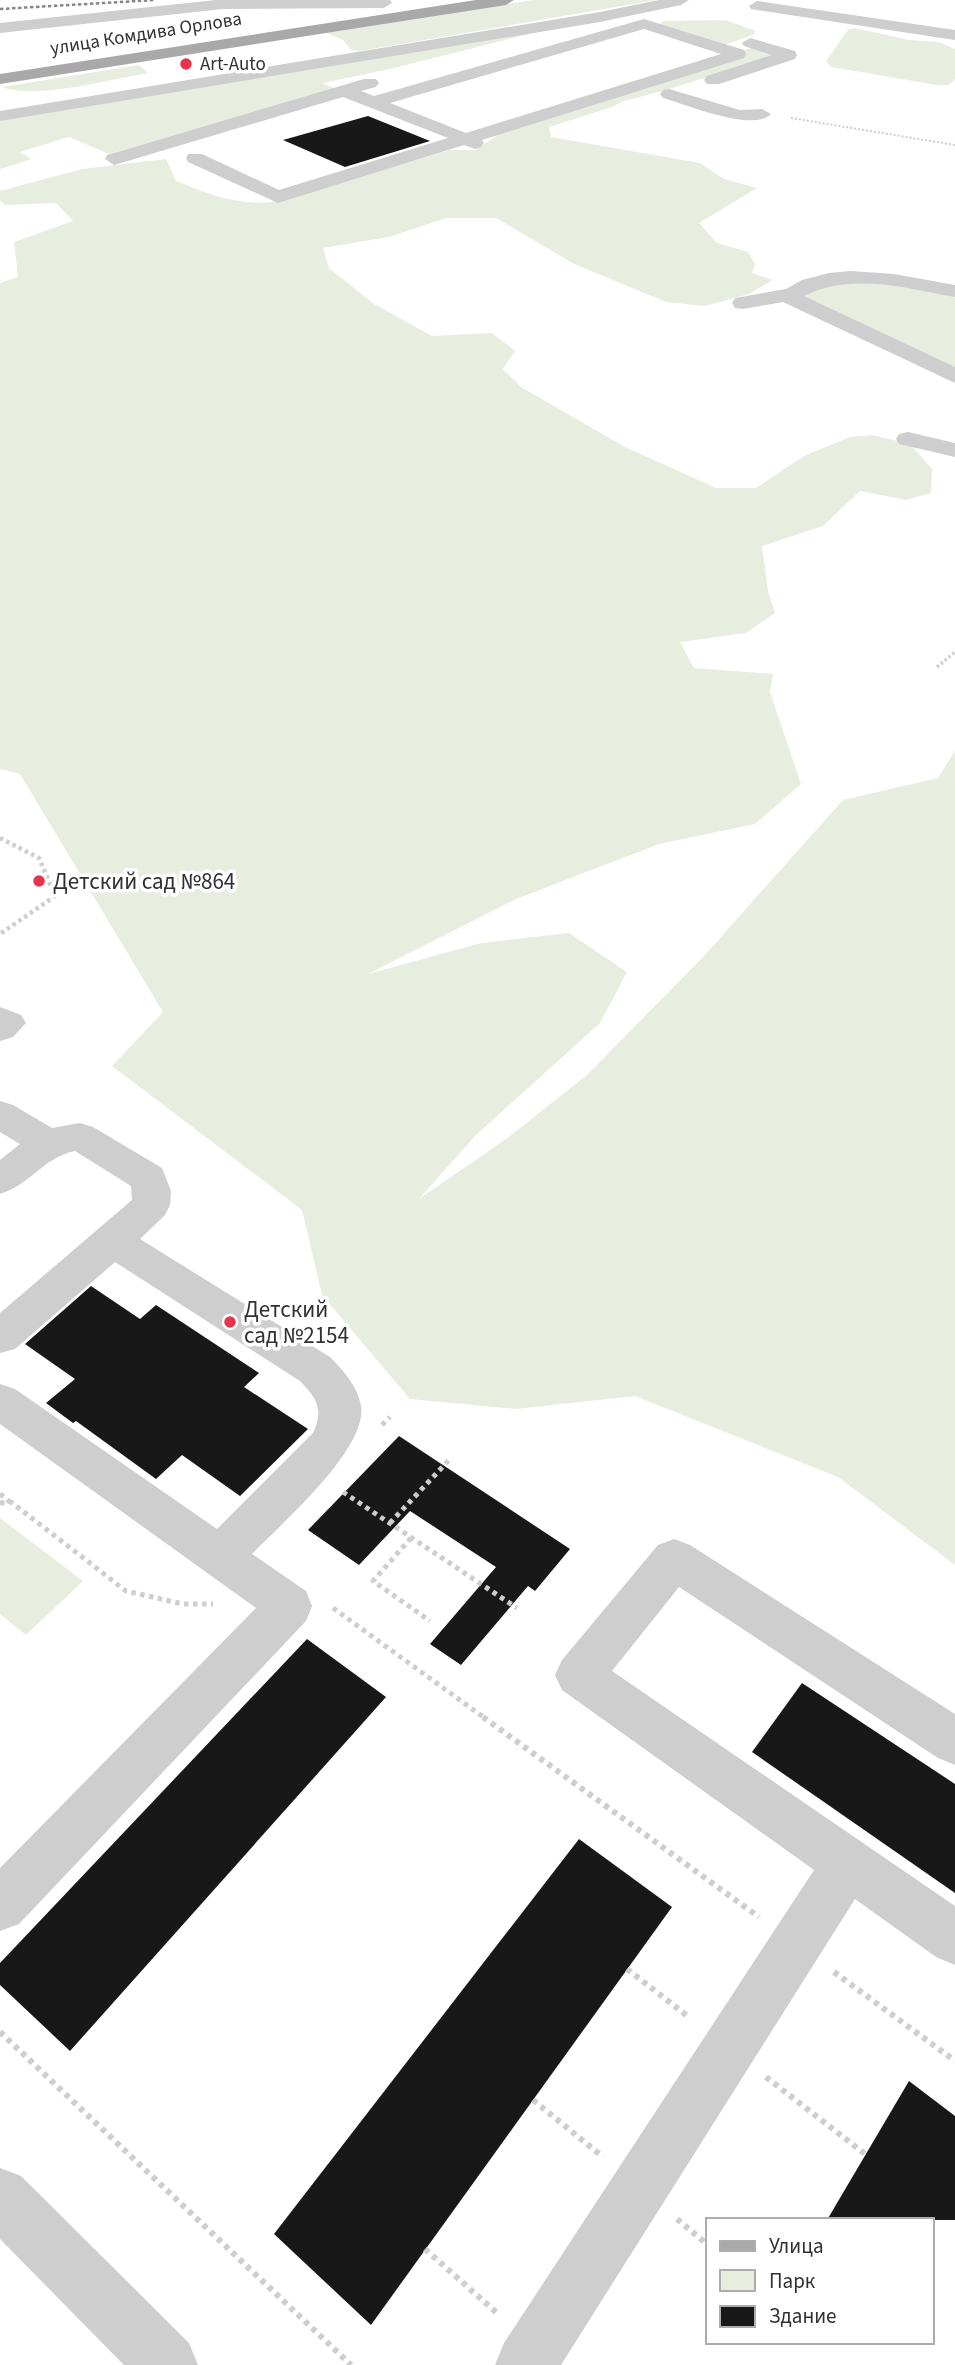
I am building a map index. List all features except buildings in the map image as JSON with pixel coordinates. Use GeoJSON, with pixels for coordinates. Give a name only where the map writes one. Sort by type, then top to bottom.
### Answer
{"type":"FeatureCollection","features":[{"type":"Feature","properties":{"kind":"main road","name":"улица Комдива Орлова"},"geometry":{"type":"LineString","coordinates":[[0,64],[407,0]]}},
{"type":"Feature","properties":{"kind":"main road","name":"улица Комдива Орлова"},"geometry":{"type":"LineString","coordinates":[[0,79],[506,0]]}},
{"type":"Feature","properties":{"kind":"street"},"geometry":{"type":"LineString","coordinates":[[0,116],[309,62],[600,16],[681,0]]}},
{"type":"Feature","properties":{"kind":"street"},"geometry":{"type":"LineString","coordinates":[[0,29],[223,4],[384,3]]}},
{"type":"Feature","properties":{"kind":"street"},"geometry":{"type":"LineString","coordinates":[[223,4],[249,4],[269,9],[271,13],[266,18],[235,27]]}},
{"type":"Feature","properties":{"kind":"street"},"geometry":{"type":"LineString","coordinates":[[757,6],[955,36]]}},
{"type":"Feature","properties":{"kind":"street"},"geometry":{"type":"LineString","coordinates":[[453,58],[578,26],[600,16]]}},
{"type":"Feature","properties":{"kind":"street"},"geometry":{"type":"LineString","coordinates":[[725,50],[824,16]]}},
{"type":"Feature","properties":{"kind":"street"},"geometry":{"type":"LineString","coordinates":[[195,158],[278,197],[738,54],[644,24],[373,102]]}},
{"type":"Feature","properties":{"kind":"street"},"geometry":{"type":"LineString","coordinates":[[261,37],[311,38],[327,42],[335,48],[309,62]]}},
{"type":"Feature","properties":{"kind":"street"},"geometry":{"type":"LineString","coordinates":[[347,92],[491,149],[789,55],[750,43]]}},
{"type":"Feature","properties":{"kind":"street"},"geometry":{"type":"LineString","coordinates":[[0,100],[261,57],[278,68]]}},
{"type":"Feature","properties":{"kind":"street"},"geometry":{"type":"LineString","coordinates":[[185,69],[200,82]]}},
{"type":"Feature","properties":{"kind":"street"},"geometry":{"type":"LineString","coordinates":[[114,159],[347,92],[387,77]]}},
{"type":"Feature","properties":{"kind":"street"},"geometry":{"type":"LineString","coordinates":[[122,80],[139,92]]}},
{"type":"Feature","properties":{"kind":"street"},"geometry":{"type":"LineString","coordinates":[[669,94],[739,115],[762,114]]}},
{"type":"Feature","properties":{"kind":"street"},"geometry":{"type":"LineString","coordinates":[[743,303],[862,276],[955,291]]}},
{"type":"Feature","properties":{"kind":"street"},"geometry":{"type":"LineString","coordinates":[[792,294],[792,299],[955,376]]}},
{"type":"Feature","properties":{"kind":"street"},"geometry":{"type":"LineString","coordinates":[[908,439],[955,450]]}},
{"type":"Feature","properties":{"kind":"street"},"geometry":{"type":"LineString","coordinates":[[0,1019],[8,1023],[0,1029]]}},
{"type":"Feature","properties":{"kind":"street"},"geometry":{"type":"LineString","coordinates":[[0,1114],[47,1143]]}},
{"type":"Feature","properties":{"kind":"street"},"geometry":{"type":"LineString","coordinates":[[0,1180],[47,1143],[80,1136],[148,1178],[152,1191],[152,1205],[0,1337]]}},
{"type":"Feature","properties":{"kind":"street"},"geometry":{"type":"LineString","coordinates":[[113,1241],[315,1369],[332,1384],[340,1405],[340,1426],[328,1446],[220,1556]]}},
{"type":"Feature","properties":{"kind":"street"},"geometry":{"type":"LineString","coordinates":[[0,1401],[289,1606],[0,1905]]}},
{"type":"Feature","properties":{"kind":"street"},"geometry":{"type":"LineString","coordinates":[[955,1742],[674,1559],[579,1675],[955,1938]]}},
{"type":"Feature","properties":{"kind":"street"},"geometry":{"type":"LineString","coordinates":[[531,2357],[848,1863]]}},
{"type":"Feature","properties":{"kind":"street"},"geometry":{"type":"LineString","coordinates":[[0,2197],[167,2365]]}},
{"type":"Feature","properties":{"kind":"path"},"geometry":{"type":"LineString","coordinates":[[762,114],[955,145]]}},
{"type":"Feature","properties":{"kind":"path"},"geometry":{"type":"LineString","coordinates":[[937,667],[955,652]]}},
{"type":"Feature","properties":{"kind":"path"},"geometry":{"type":"LineString","coordinates":[[0,838],[38,858],[55,896],[0,934]]}},
{"type":"Feature","properties":{"kind":"path"},"geometry":{"type":"LineString","coordinates":[[390,1523],[449,1460]]}},
{"type":"Feature","properties":{"kind":"path"},"geometry":{"type":"LineString","coordinates":[[307,1467],[517,1608]]}},
{"type":"Feature","properties":{"kind":"path"},"geometry":{"type":"LineString","coordinates":[[0,1494],[126,1591],[183,1604],[330,1606],[955,2061]]}},
{"type":"Feature","properties":{"kind":"path"},"geometry":{"type":"LineString","coordinates":[[0,1503],[11,1502]]}},
{"type":"Feature","properties":{"kind":"path"},"geometry":{"type":"LineString","coordinates":[[411,1538],[373,1581],[430,1621]]}},
{"type":"Feature","properties":{"kind":"path"},"geometry":{"type":"LineString","coordinates":[[0,2032],[351,2365]]}},
{"type":"Feature","properties":{"kind":"path"},"geometry":{"type":"LineString","coordinates":[[425,2249],[531,2357]]}},
{"type":"Feature","properties":{"kind":"green space"},"geometry":{"type":"Polygon","coordinates":[[[533,0],[656,0],[360,51],[351,50],[343,40],[327,33],[533,0]]]}},
{"type":"Feature","properties":{"kind":"green space"},"geometry":{"type":"Polygon","coordinates":[[[725,20],[756,31],[753,35],[724,45],[659,25],[663,21],[725,20]]]}},
{"type":"Feature","properties":{"kind":"green space"},"geometry":{"type":"Polygon","coordinates":[[[557,27],[323,83],[335,89],[109,154],[69,137],[20,152],[32,159],[0,169],[0,120],[557,27]]]}},
{"type":"Feature","properties":{"kind":"green space"},"geometry":{"type":"Polygon","coordinates":[[[855,28],[909,40],[939,42],[955,49],[955,79],[949,85],[937,85],[831,67],[826,61],[848,30],[855,28]]]}},
{"type":"Feature","properties":{"kind":"green space"},"geometry":{"type":"Polygon","coordinates":[[[751,48],[778,55],[624,101],[549,127],[551,137],[700,163],[724,179],[757,188],[699,223],[717,243],[748,252],[755,264],[752,273],[773,280],[749,294],[705,306],[666,302],[574,264],[496,218],[446,218],[389,237],[323,248],[329,268],[374,304],[432,336],[492,333],[515,351],[503,369],[521,387],[625,447],[716,488],[756,488],[804,456],[850,437],[872,435],[910,444],[932,469],[931,493],[906,500],[860,491],[823,526],[762,546],[768,591],[775,613],[746,633],[680,642],[694,668],[773,674],[770,692],[801,784],[755,824],[659,844],[516,899],[368,974],[481,943],[569,933],[627,972],[600,1023],[475,1136],[419,1199],[506,1139],[587,1075],[703,957],[843,800],[938,778],[955,751],[955,1565],[838,1477],[635,1396],[516,1409],[410,1399],[322,1295],[302,1210],[112,1066],[163,1012],[20,774],[0,769],[0,283],[18,277],[14,242],[73,221],[56,203],[5,205],[0,200],[0,191],[82,169],[166,159],[176,181],[235,201],[272,202],[450,150],[475,150],[501,133],[751,48]]]}},
{"type":"Feature","properties":{"kind":"green space"},"geometry":{"type":"Polygon","coordinates":[[[139,65],[148,73],[54,90],[34,91],[2,87],[139,65]]]}},
{"type":"Feature","properties":{"kind":"green space"},"geometry":{"type":"Polygon","coordinates":[[[860,280],[955,294],[955,368],[803,295],[812,289],[860,280]]]}},
{"type":"Feature","properties":{"kind":"green space"},"geometry":{"type":"Polygon","coordinates":[[[0,1518],[83,1581],[26,1635],[0,1614],[0,1518]]]}},
{"type":"Feature","properties":{"kind":"railway"},"geometry":{"type":"LineString","coordinates":[[0,9],[155,0]]}},
{"type":"Feature","properties":{"kind":"place","name":"Art-Auto"},"geometry":{"type":"Point","coordinates":[186,64]}},
{"type":"Feature","properties":{"kind":"place","name":"Детский сад №864"},"geometry":{"type":"Point","coordinates":[39,881]}},
{"type":"Feature","properties":{"kind":"place","name":"Детский сад №2154"},"geometry":{"type":"Point","coordinates":[230,1322]}}]}
